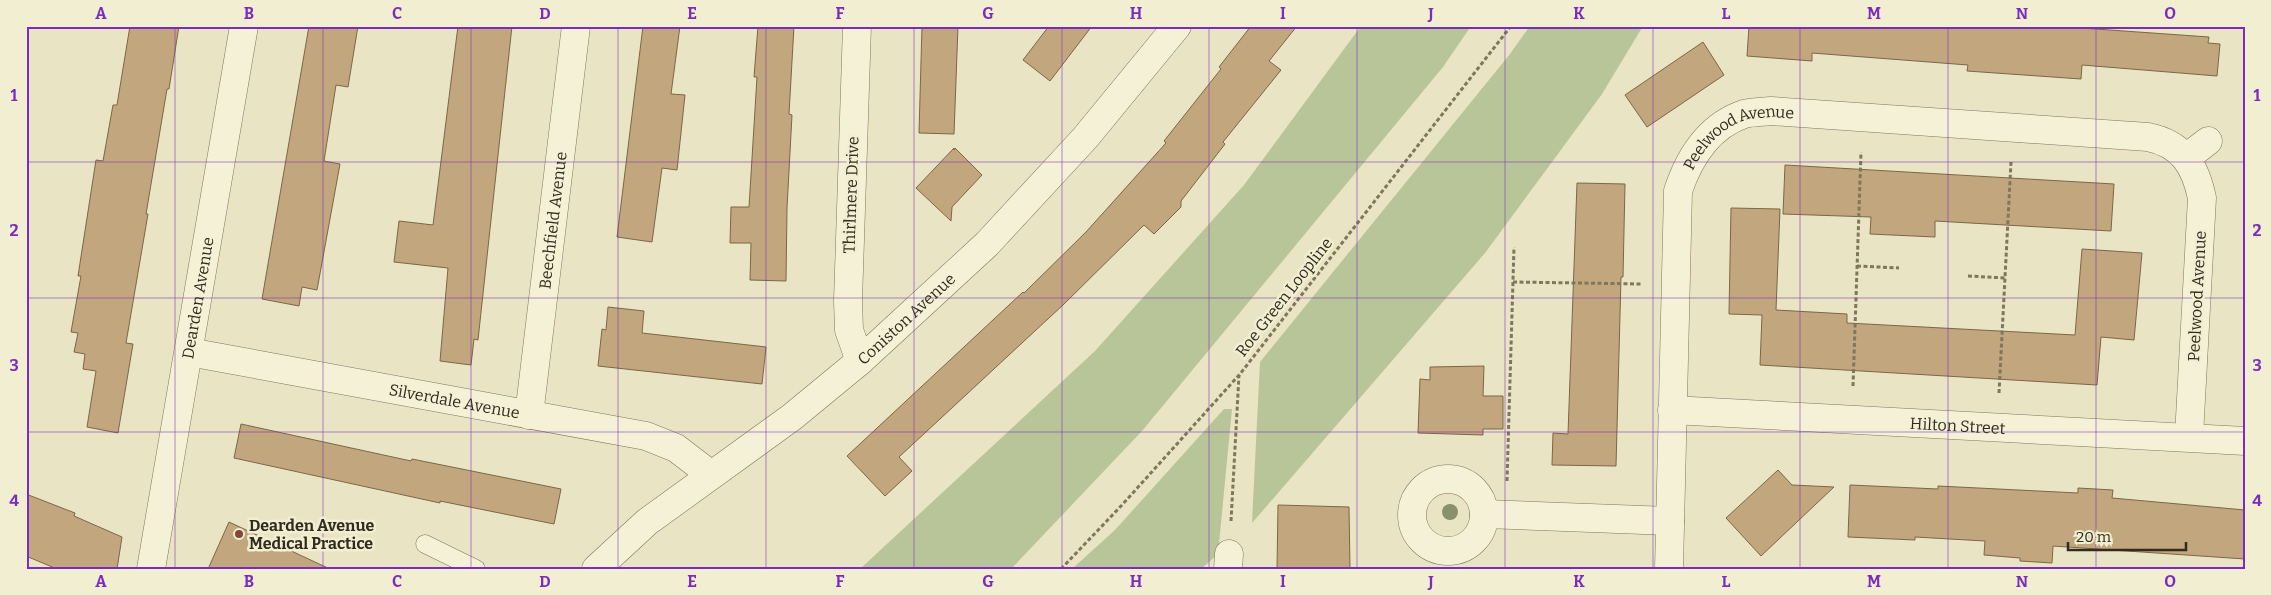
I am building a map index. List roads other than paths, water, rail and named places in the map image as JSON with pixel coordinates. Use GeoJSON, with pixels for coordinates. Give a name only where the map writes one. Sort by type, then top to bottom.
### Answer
{"type":"FeatureCollection","features":[{"type":"Feature","properties":{"kind":"street","name":"Dearden Avenue"},"geometry":{"type":"LineString","coordinates":[[151,569],[244,26]]}},
{"type":"Feature","properties":{"kind":"street","name":"Beechfield Avenue"},"geometry":{"type":"LineString","coordinates":[[529,415],[576,26]]}},
{"type":"Feature","properties":{"kind":"street","name":"Thirlmere Drive"},"geometry":{"type":"LineString","coordinates":[[857,26],[848,301],[849,330],[860,361]]}},
{"type":"Feature","properties":{"kind":"street","name":"Coniston Avenue"},"geometry":{"type":"LineString","coordinates":[[596,569],[647,522],[710,474],[792,417],[860,361],[987,244],[1085,138],[1177,26]]}},
{"type":"Feature","properties":{"kind":"street","name":"Peelwood Avenue"},"geometry":{"type":"LineString","coordinates":[[1669,569],[1678,192],[1688,165],[1707,138],[1745,114],[1762,112],[1862,117],[2148,137],[2165,140],[2186,158],[2198,182],[2202,198],[2189,436]]}},
{"type":"Feature","properties":{"kind":"street"},"geometry":{"type":"LineString","coordinates":[[2186,158],[2208,141]]}},
{"type":"Feature","properties":{"kind":"street","name":"Silverdale Avenue"},"geometry":{"type":"LineString","coordinates":[[189,352],[646,436],[676,448],[710,474]]}},
{"type":"Feature","properties":{"kind":"street","name":"Hilton Street"},"geometry":{"type":"LineString","coordinates":[[1672,410],[2189,436],[2245,441]]}},
{"type":"Feature","properties":{"kind":"street"},"geometry":{"type":"LineString","coordinates":[[1495,515],[1670,521]]}},
{"type":"Feature","properties":{"kind":"lane"},"geometry":{"type":"LineString","coordinates":[[425,544],[476,569]]}},
{"type":"Feature","properties":{"kind":"place","name":"Dearden Avenue Medical Practice"},"geometry":{"type":"Point","coordinates":[239,534]}}]}
